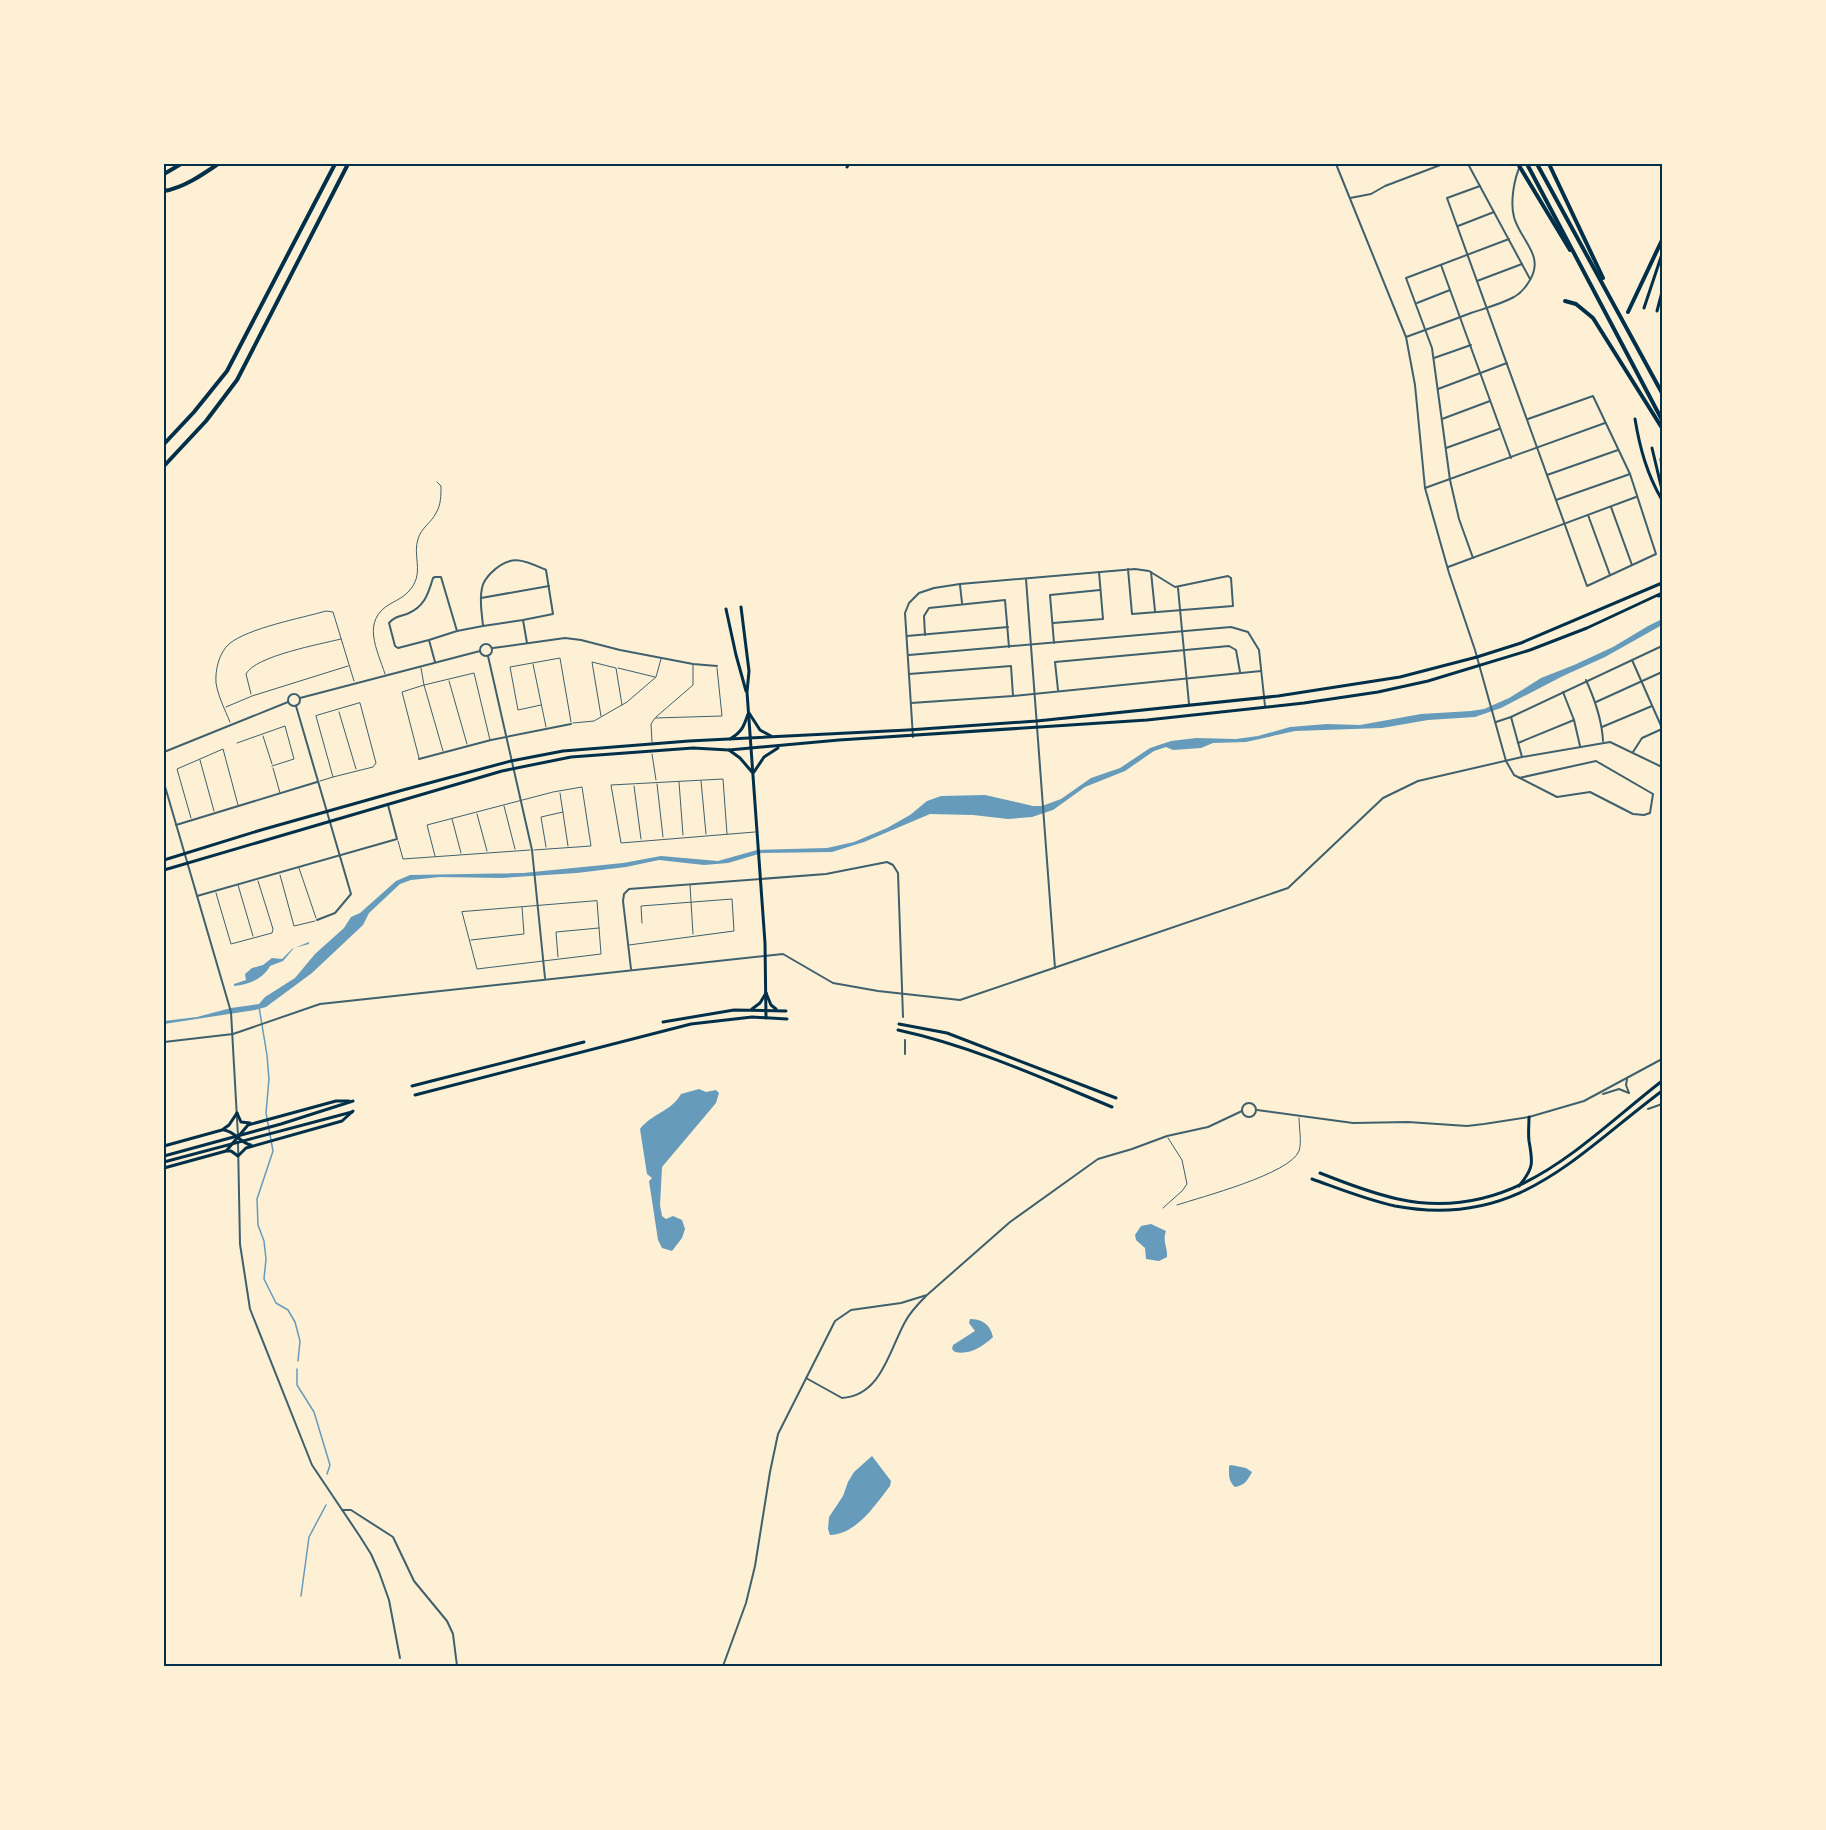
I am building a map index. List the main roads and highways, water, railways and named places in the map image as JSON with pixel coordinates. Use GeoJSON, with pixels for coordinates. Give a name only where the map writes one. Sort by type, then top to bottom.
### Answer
{"type":"FeatureCollection","features":[{"type":"Feature","properties":{"kind":"highway"},"geometry":{"type":"LineString","coordinates":[[164,174],[181,164]]}},
{"type":"Feature","properties":{"kind":"highway"},"geometry":{"type":"LineString","coordinates":[[164,191],[171,190],[218,164]]}},
{"type":"Feature","properties":{"kind":"highway"},"geometry":{"type":"LineString","coordinates":[[164,444],[194,412],[227,371],[335,164]]}},
{"type":"Feature","properties":{"kind":"highway"},"geometry":{"type":"LineString","coordinates":[[164,466],[206,421],[237,380],[348,164]]}},
{"type":"Feature","properties":{"kind":"highway"},"geometry":{"type":"LineString","coordinates":[[1519,164],[1588,281]]}},
{"type":"Feature","properties":{"kind":"highway"},"geometry":{"type":"LineString","coordinates":[[1527,164],[1662,420]]}},
{"type":"Feature","properties":{"kind":"highway"},"geometry":{"type":"LineString","coordinates":[[1549,164],[1614,304]]}},
{"type":"Feature","properties":{"kind":"highway"},"geometry":{"type":"LineString","coordinates":[[1538,165],[1662,393]]}},
{"type":"Feature","properties":{"kind":"highway"},"geometry":{"type":"LineString","coordinates":[[1628,312],[1662,240]]}},
{"type":"Feature","properties":{"kind":"highway"},"geometry":{"type":"LineString","coordinates":[[1565,301],[1576,304],[1593,318],[1662,428]]}},
{"type":"Feature","properties":{"kind":"main road"},"geometry":{"type":"LineString","coordinates":[[1644,308],[1662,254]]}},
{"type":"Feature","properties":{"kind":"main road"},"geometry":{"type":"LineString","coordinates":[[1658,311],[1662,292]]}},
{"type":"Feature","properties":{"kind":"main road"},"geometry":{"type":"LineString","coordinates":[[1635,418],[1650,479],[1662,500]]}},
{"type":"Feature","properties":{"kind":"main road"},"geometry":{"type":"LineString","coordinates":[[1652,448],[1662,490]]}},
{"type":"Feature","properties":{"kind":"main road"},"geometry":{"type":"LineString","coordinates":[[1661,459],[1662,468]]}},
{"type":"Feature","properties":{"kind":"main road"},"geometry":{"type":"LineString","coordinates":[[164,860],[511,761],[563,751],[1037,721],[1264,697],[1401,677],[1521,643],[1662,583]]}},
{"type":"Feature","properties":{"kind":"main road"},"geometry":{"type":"LineString","coordinates":[[164,870],[513,768],[571,757],[693,748],[752,749],[839,740],[1147,720],[1304,703],[1378,692],[1428,681],[1479,666],[1567,636],[1661,595]]}},
{"type":"Feature","properties":{"kind":"main road"},"geometry":{"type":"LineString","coordinates":[[741,607],[749,671],[747,692]]}},
{"type":"Feature","properties":{"kind":"main road"},"geometry":{"type":"LineString","coordinates":[[726,609],[747,692],[749,712],[765,943],[766,1018]]}},
{"type":"Feature","properties":{"kind":"main road"},"geometry":{"type":"LineString","coordinates":[[749,712],[761,731],[769,736],[778,737]]}},
{"type":"Feature","properties":{"kind":"main road"},"geometry":{"type":"LineString","coordinates":[[729,740],[744,728],[749,712]]}},
{"type":"Feature","properties":{"kind":"main road"},"geometry":{"type":"LineString","coordinates":[[753,774],[764,757],[780,747]]}},
{"type":"Feature","properties":{"kind":"main road"},"geometry":{"type":"LineString","coordinates":[[729,750],[740,758],[753,774]]}},
{"type":"Feature","properties":{"kind":"main road"},"geometry":{"type":"LineString","coordinates":[[752,1009],[766,993]]}},
{"type":"Feature","properties":{"kind":"main road"},"geometry":{"type":"LineString","coordinates":[[766,993],[771,1005],[781,1011]]}},
{"type":"Feature","properties":{"kind":"main road"},"geometry":{"type":"LineString","coordinates":[[663,1022],[717,1012],[752,1009],[786,1011]]}},
{"type":"Feature","properties":{"kind":"main road"},"geometry":{"type":"LineString","coordinates":[[415,1095],[691,1024],[735,1018],[787,1019]]}},
{"type":"Feature","properties":{"kind":"main road"},"geometry":{"type":"LineString","coordinates":[[899,1024],[947,1033],[1116,1098]]}},
{"type":"Feature","properties":{"kind":"main road"},"geometry":{"type":"LineString","coordinates":[[898,1030],[945,1041],[1112,1107]]}},
{"type":"Feature","properties":{"kind":"main road"},"geometry":{"type":"LineString","coordinates":[[412,1086],[584,1042]]}},
{"type":"Feature","properties":{"kind":"main road"},"geometry":{"type":"LineString","coordinates":[[1320,1173],[1377,1194],[1424,1203],[1477,1200],[1518,1187],[1555,1167],[1662,1081]]}},
{"type":"Feature","properties":{"kind":"main road"},"geometry":{"type":"LineString","coordinates":[[1312,1179],[1375,1201],[1397,1206],[1445,1211],[1478,1207],[1520,1193],[1559,1173],[1662,1090]]}},
{"type":"Feature","properties":{"kind":"main road"},"geometry":{"type":"LineString","coordinates":[[164,1146],[222,1130],[229,1125],[237,1113],[241,1122],[254,1122],[336,1101],[353,1101],[282,1124],[164,1156]]}},
{"type":"Feature","properties":{"kind":"main road"},"geometry":{"type":"LineString","coordinates":[[164,1162],[354,1111],[342,1121],[246,1148],[238,1156],[231,1151],[226,1151],[164,1168]]}},
{"type":"Feature","properties":{"kind":"main road"},"geometry":{"type":"LineString","coordinates":[[1518,1187],[1531,1170],[1533,1161],[1529,1141],[1529,1117]]}},
{"type":"Feature","properties":{"kind":"main road"},"geometry":{"type":"LineString","coordinates":[[226,1151],[234,1144],[244,1127],[254,1122]]}},
{"type":"Feature","properties":{"kind":"main road"},"geometry":{"type":"LineString","coordinates":[[222,1130],[238,1136],[245,1143],[258,1144]]}},
{"type":"Feature","properties":{"kind":"water"},"geometry":{"type":"Polygon","coordinates":[[[1662,619],[1662,625],[1605,657],[1501,708],[1475,717],[1428,720],[1382,728],[1295,731],[1246,742],[1213,743],[1201,748],[1173,750],[1166,747],[1154,751],[1125,771],[1085,787],[1053,810],[1032,817],[1008,819],[930,814],[864,842],[832,852],[762,853],[728,863],[704,865],[659,860],[577,873],[502,878],[440,877],[411,880],[400,884],[369,913],[363,925],[312,973],[266,1007],[164,1024],[164,1021],[197,1017],[231,1008],[259,1004],[265,997],[295,978],[315,954],[344,928],[351,917],[360,913],[396,881],[410,875],[523,873],[623,863],[661,856],[718,861],[757,850],[827,848],[854,842],[887,828],[910,815],[927,801],[941,796],[985,795],[1042,806],[1061,799],[1091,778],[1120,768],[1150,748],[1171,741],[1196,738],[1236,739],[1258,736],[1290,727],[1327,724],[1360,725],[1421,714],[1484,709],[1509,698],[1541,678],[1613,647],[1662,619]]]}},
{"type":"Feature","properties":{"kind":"water"},"geometry":{"type":"Polygon","coordinates":[[[294,948],[283,961],[270,966],[259,978],[250,983],[234,986],[246,980],[245,974],[252,968],[263,965],[272,958],[282,959],[294,948]]]}},
{"type":"Feature","properties":{"kind":"water"},"geometry":{"type":"Polygon","coordinates":[[[699,1089],[706,1092],[716,1090],[719,1093],[716,1103],[662,1167],[660,1205],[662,1216],[666,1219],[673,1216],[682,1220],[685,1229],[682,1238],[672,1251],[662,1248],[658,1240],[649,1181],[652,1178],[647,1174],[640,1129],[672,1105],[681,1094],[699,1089]]]}},
{"type":"Feature","properties":{"kind":"water"},"geometry":{"type":"Polygon","coordinates":[[[1151,1224],[1166,1231],[1167,1257],[1159,1261],[1146,1259],[1145,1248],[1136,1240],[1135,1235],[1141,1226],[1151,1224]]]}},
{"type":"Feature","properties":{"kind":"water"},"geometry":{"type":"Polygon","coordinates":[[[970,1319],[985,1323],[993,1337],[976,1349],[955,1352],[952,1349],[953,1345],[975,1331],[969,1323],[970,1319]]]}},
{"type":"Feature","properties":{"kind":"water"},"geometry":{"type":"Polygon","coordinates":[[[872,1456],[891,1481],[890,1486],[872,1510],[857,1524],[849,1530],[830,1535],[829,1517],[843,1496],[854,1472],[872,1456]]]}},
{"type":"Feature","properties":{"kind":"water"},"geometry":{"type":"Polygon","coordinates":[[[1229,1466],[1246,1468],[1252,1472],[1243,1484],[1235,1487],[1231,1482],[1229,1466]]]}},
{"type":"Feature","properties":{"kind":"waterway"},"geometry":{"type":"LineString","coordinates":[[259,1007],[267,1055],[269,1079],[266,1113],[273,1151],[257,1199],[258,1225],[264,1241],[266,1259],[264,1279],[276,1303],[288,1310],[295,1322],[300,1341],[298,1361]]}},
{"type":"Feature","properties":{"kind":"waterway"},"geometry":{"type":"LineString","coordinates":[[297,1369],[297,1385],[314,1412],[330,1465],[327,1474]]}},
{"type":"Feature","properties":{"kind":"waterway"},"geometry":{"type":"LineString","coordinates":[[301,1596],[309,1537],[326,1505]]}}]}
